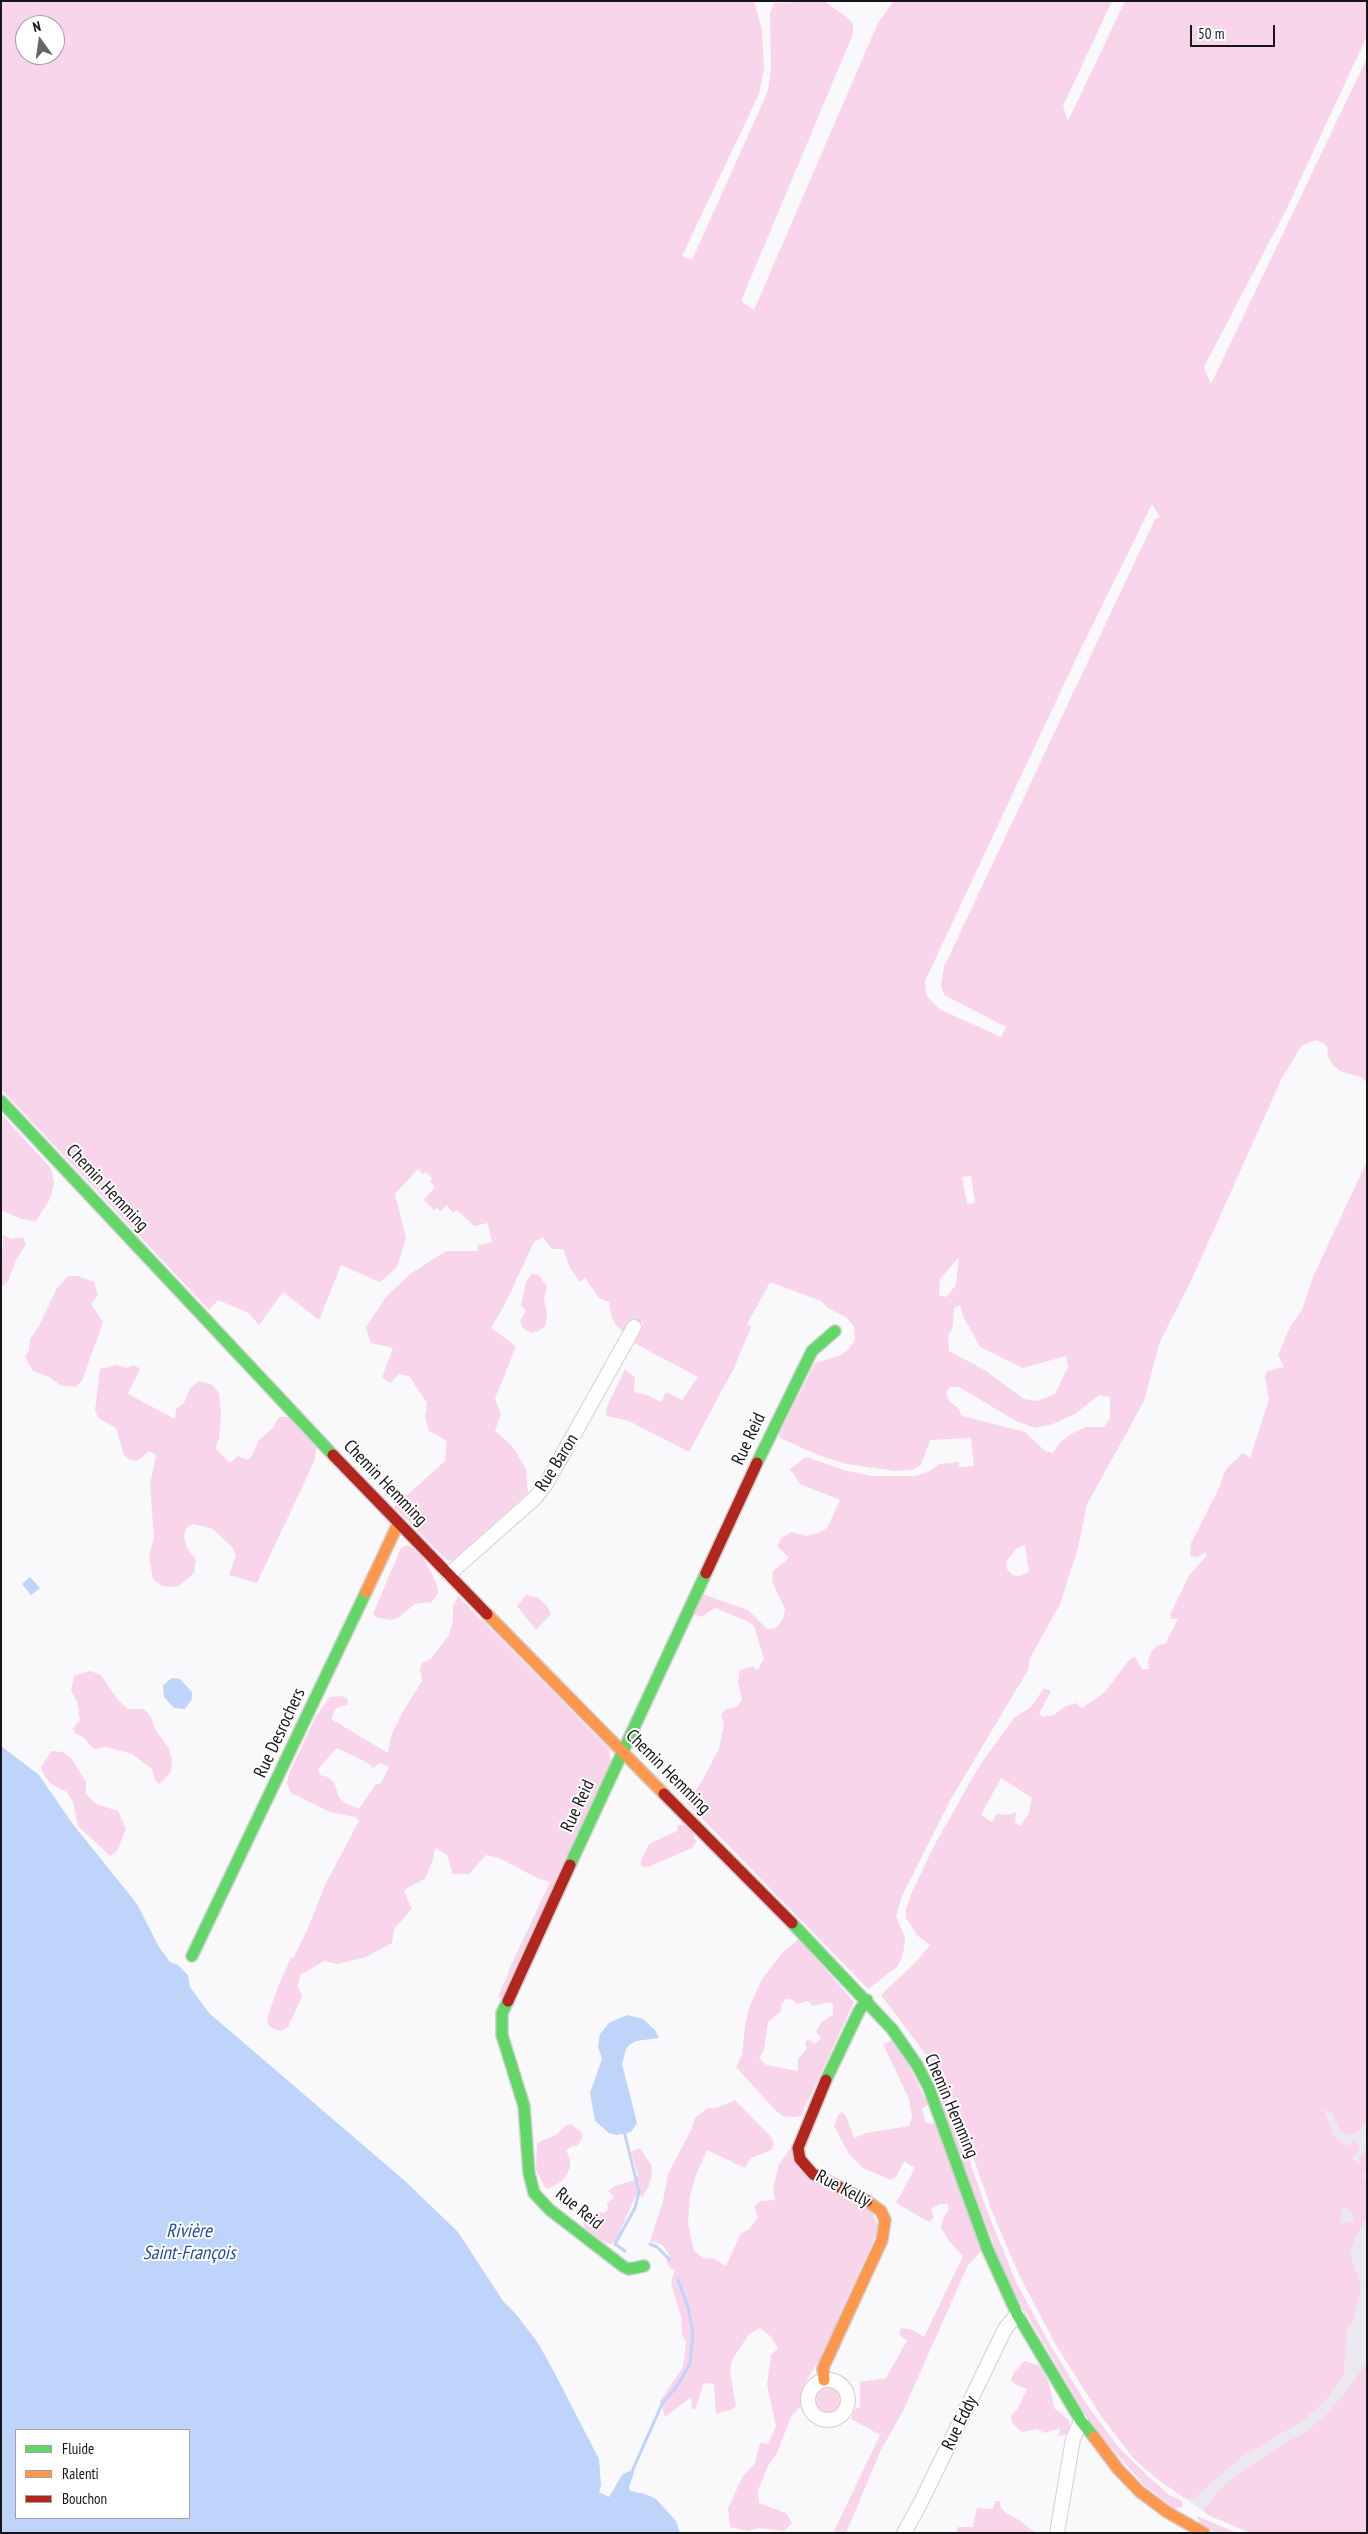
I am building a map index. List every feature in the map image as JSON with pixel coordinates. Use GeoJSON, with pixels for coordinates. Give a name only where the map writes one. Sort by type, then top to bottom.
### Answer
{"type":"FeatureCollection","features":[{"type":"Feature","properties":{"kind":"street","name":"Chemin Hemming"},"geometry":{"type":"LineString","coordinates":[[1,1102],[398,1524],[867,2000],[906,2047],[925,2080],[988,2248],[1017,2314],[1081,2421],[1118,2469],[1140,2491],[1167,2512],[1204,2533]]}},
{"type":"Feature","properties":{"kind":"street","name":"Rue Baron"},"geometry":{"type":"LineString","coordinates":[[449,1574],[534,1498],[546,1484],[634,1327]]}},
{"type":"Feature","properties":{"kind":"street","name":"Rue Reid"},"geometry":{"type":"LineString","coordinates":[[644,2266],[629,2269],[624,2267],[550,2210],[534,2193],[529,2173],[524,2106],[501,2028],[502,2013],[805,1361],[812,1351],[835,1331]]}},
{"type":"Feature","properties":{"kind":"street","name":"Rue Desrochers"},"geometry":{"type":"LineString","coordinates":[[192,1956],[398,1524]]}},
{"type":"Feature","properties":{"kind":"street","name":"Rue Kelly"},"geometry":{"type":"LineString","coordinates":[[824,2380],[824,2368],[834,2343],[882,2240],[885,2220],[881,2211],[866,2200],[813,2174],[800,2159],[798,2148],[814,2107],[867,2000]]}},
{"type":"Feature","properties":{"kind":"street","name":"Rue Eddy"},"geometry":{"type":"LineString","coordinates":[[904,2533],[1005,2329],[1017,2314]]}},
{"type":"Feature","properties":{"kind":"street"},"geometry":{"type":"LineString","coordinates":[[1057,2533],[1073,2438],[1081,2421]]}},
{"type":"Feature","properties":{"kind":"shaded area"},"geometry":{"type":"Polygon","coordinates":[[[1,1],[754,1],[762,30],[764,70],[759,94],[682,256],[692,260],[768,91],[771,68],[770,13],[774,3],[824,1],[848,18],[853,24],[853,34],[741,301],[754,310],[878,23],[894,1],[1112,1],[1063,106],[1068,121],[1125,1],[1367,1],[1367,36],[1287,208],[1204,367],[1211,384],[1367,58],[1367,1083],[1361,1077],[1340,1071],[1333,1065],[1328,1057],[1327,1046],[1317,1040],[1302,1045],[1282,1078],[1189,1285],[1160,1341],[1144,1401],[1087,1504],[1078,1548],[1060,1604],[1030,1658],[1028,1670],[951,1799],[902,1896],[896,1916],[905,1938],[903,1955],[897,1967],[868,1989],[687,1803],[702,1781],[719,1749],[724,1725],[721,1714],[726,1709],[737,1707],[742,1699],[738,1682],[740,1670],[753,1666],[757,1670],[764,1659],[754,1626],[747,1621],[715,1608],[701,1617],[693,1614],[702,1594],[748,1610],[767,1629],[776,1628],[783,1619],[785,1609],[772,1581],[773,1571],[789,1558],[777,1546],[782,1537],[792,1532],[806,1536],[827,1528],[840,1500],[800,1484],[790,1469],[806,1457],[847,1471],[873,1476],[915,1476],[928,1472],[940,1464],[959,1462],[959,1467],[974,1466],[971,1438],[930,1440],[921,1465],[912,1470],[895,1471],[847,1464],[818,1455],[780,1438],[779,1434],[815,1363],[839,1356],[849,1349],[855,1339],[854,1327],[847,1318],[828,1308],[821,1301],[770,1282],[747,1324],[751,1327],[734,1368],[689,1452],[629,1421],[607,1416],[606,1409],[625,1369],[635,1377],[634,1392],[647,1395],[661,1402],[666,1392],[682,1400],[698,1377],[634,1343],[643,1324],[633,1318],[624,1333],[616,1325],[611,1315],[609,1302],[599,1298],[585,1278],[580,1282],[570,1268],[563,1249],[552,1249],[543,1237],[534,1242],[504,1306],[491,1328],[516,1346],[495,1399],[501,1414],[495,1431],[512,1446],[526,1469],[528,1493],[453,1560],[448,1561],[394,1507],[445,1461],[447,1441],[429,1431],[425,1417],[427,1403],[409,1376],[399,1374],[390,1383],[382,1377],[393,1348],[371,1343],[366,1327],[386,1297],[410,1274],[446,1251],[478,1251],[478,1245],[492,1242],[488,1223],[474,1226],[457,1210],[453,1213],[447,1205],[440,1211],[437,1208],[434,1210],[424,1200],[435,1187],[430,1181],[432,1178],[426,1172],[423,1174],[418,1169],[395,1194],[406,1238],[397,1267],[380,1282],[341,1265],[319,1320],[283,1292],[259,1325],[249,1313],[218,1300],[209,1310],[1,1089],[1,1]],[[1152,504],[1073,665],[925,981],[926,995],[939,1009],[1001,1037],[1006,1027],[944,995],[941,985],[944,967],[1155,519],[1160,517],[1152,504]],[[971,1176],[962,1177],[967,1204],[975,1203],[971,1176]],[[959,1257],[940,1279],[939,1295],[946,1297],[956,1285],[959,1257]],[[960,1305],[954,1308],[953,1326],[948,1337],[949,1351],[986,1371],[1024,1399],[1037,1401],[1055,1394],[1068,1367],[1066,1356],[1023,1368],[980,1347],[963,1316],[960,1305]],[[950,1387],[946,1393],[950,1402],[958,1408],[962,1416],[1025,1432],[1045,1451],[1053,1453],[1060,1442],[1073,1433],[1086,1427],[1104,1427],[1110,1418],[1110,1397],[1099,1395],[1076,1413],[1053,1424],[1035,1428],[1016,1421],[959,1387],[950,1387]],[[1025,1545],[1016,1549],[1006,1562],[1007,1569],[1012,1575],[1019,1576],[1029,1572],[1025,1545]]]}},
{"type":"Feature","properties":{"kind":"shaded area"},"geometry":{"type":"Polygon","coordinates":[[[1,1114],[51,1168],[54,1183],[50,1199],[36,1221],[22,1219],[1,1210],[1,1114]]]}},
{"type":"Feature","properties":{"kind":"shaded area"},"geometry":{"type":"Polygon","coordinates":[[[1367,1161],[1367,2121],[1356,2134],[1347,2134],[1339,2130],[1331,2112],[1324,2110],[1335,2137],[1347,2146],[1354,2141],[1360,2146],[1353,2157],[1358,2163],[1367,2145],[1367,2172],[1363,2174],[1364,2179],[1367,2179],[1367,2221],[1364,2221],[1350,2251],[1361,2287],[1353,2323],[1347,2330],[1344,2376],[1326,2400],[1303,2421],[1240,2458],[1195,2498],[1186,2499],[1157,2479],[1134,2459],[1101,2416],[1057,2347],[1019,2275],[993,2214],[953,2099],[930,2060],[881,1995],[917,1961],[930,1945],[918,1936],[906,1918],[906,1909],[912,1892],[935,1844],[980,1765],[1014,1718],[1031,1707],[1044,1688],[1051,1691],[1039,1714],[1043,1717],[1054,1715],[1064,1707],[1076,1703],[1082,1708],[1104,1693],[1130,1659],[1135,1657],[1142,1669],[1149,1669],[1148,1660],[1152,1651],[1157,1646],[1166,1643],[1178,1619],[1171,1619],[1170,1615],[1189,1576],[1207,1555],[1205,1553],[1197,1557],[1190,1556],[1191,1543],[1218,1490],[1226,1469],[1243,1453],[1250,1458],[1269,1399],[1265,1377],[1267,1371],[1284,1367],[1278,1355],[1289,1329],[1302,1310],[1313,1277],[1367,1161]],[[1001,1778],[981,1815],[992,1822],[997,1814],[1007,1815],[1016,1812],[1015,1822],[1020,1826],[1029,1813],[1032,1798],[1001,1778]],[[1343,2208],[1340,2223],[1348,2222],[1353,2224],[1354,2217],[1351,2211],[1343,2208]]]}},
{"type":"Feature","properties":{"kind":"shaded area"},"geometry":{"type":"Polygon","coordinates":[[[3,1235],[12,1239],[23,1237],[26,1244],[16,1260],[8,1281],[1,1287],[3,1235]]]}},
{"type":"Feature","properties":{"kind":"shaded area"},"geometry":{"type":"Polygon","coordinates":[[[532,1274],[539,1275],[547,1287],[544,1298],[547,1313],[546,1325],[539,1331],[531,1333],[523,1328],[520,1320],[526,1311],[521,1305],[526,1282],[532,1274]]]}},
{"type":"Feature","properties":{"kind":"shaded area"},"geometry":{"type":"Polygon","coordinates":[[[68,1276],[78,1276],[94,1282],[98,1295],[91,1304],[103,1322],[82,1381],[75,1387],[60,1385],[49,1377],[33,1371],[25,1357],[29,1350],[30,1339],[39,1326],[57,1288],[68,1276]]]}},
{"type":"Feature","properties":{"kind":"shaded area"},"geometry":{"type":"Polygon","coordinates":[[[116,1365],[127,1368],[134,1365],[140,1369],[128,1394],[175,1419],[176,1409],[184,1403],[190,1388],[199,1381],[213,1385],[219,1394],[221,1414],[219,1438],[215,1448],[230,1463],[238,1456],[247,1460],[252,1456],[259,1440],[273,1428],[279,1417],[289,1417],[316,1447],[315,1459],[257,1583],[229,1575],[236,1555],[232,1547],[213,1529],[193,1524],[186,1528],[184,1537],[187,1548],[196,1560],[194,1573],[179,1586],[162,1586],[153,1579],[149,1557],[154,1537],[150,1485],[156,1455],[149,1451],[137,1461],[130,1460],[124,1455],[116,1428],[98,1418],[95,1410],[100,1369],[116,1365]]]}},
{"type":"Feature","properties":{"kind":"shaded area"},"geometry":{"type":"Polygon","coordinates":[[[407,1545],[422,1555],[436,1582],[438,1592],[432,1602],[415,1604],[399,1617],[391,1620],[378,1618],[373,1614],[401,1548],[407,1545]]]}},
{"type":"Feature","properties":{"kind":"shaded area"},"geometry":{"type":"Polygon","coordinates":[[[526,1595],[538,1598],[547,1606],[551,1614],[536,1630],[517,1606],[526,1595]]]}},
{"type":"Feature","properties":{"kind":"shaded area"},"geometry":{"type":"Polygon","coordinates":[[[458,1596],[609,1749],[611,1761],[501,1999],[498,1997],[513,1961],[550,1882],[537,1878],[501,1859],[486,1855],[469,1874],[453,1874],[447,1855],[435,1847],[433,1859],[425,1879],[407,1888],[404,1892],[412,1909],[394,1929],[392,1943],[366,1957],[337,1964],[324,1961],[300,1975],[298,1986],[302,1997],[288,2027],[281,2031],[274,2029],[269,2026],[267,2019],[278,1987],[291,1957],[293,1959],[307,1930],[325,1885],[359,1821],[356,1817],[330,1812],[291,1793],[287,1784],[289,1774],[316,1716],[330,1697],[342,1696],[348,1699],[347,1705],[336,1708],[331,1719],[388,1753],[391,1736],[402,1713],[422,1681],[420,1669],[422,1663],[431,1659],[449,1635],[453,1621],[453,1607],[458,1596]],[[337,1748],[318,1769],[320,1775],[328,1777],[334,1782],[339,1797],[345,1803],[359,1809],[375,1785],[381,1783],[389,1767],[380,1763],[373,1768],[366,1762],[337,1748]]]}},
{"type":"Feature","properties":{"kind":"shaded area"},"geometry":{"type":"Polygon","coordinates":[[[90,1671],[101,1675],[118,1700],[128,1709],[144,1709],[151,1717],[155,1729],[169,1749],[172,1760],[171,1771],[159,1784],[155,1780],[152,1769],[132,1754],[107,1747],[94,1749],[84,1738],[75,1733],[73,1728],[80,1720],[77,1701],[71,1691],[74,1676],[90,1671]]]}},
{"type":"Feature","properties":{"kind":"shaded area"},"geometry":{"type":"Polygon","coordinates":[[[51,1751],[63,1752],[72,1759],[86,1782],[86,1794],[96,1804],[118,1811],[126,1829],[117,1851],[110,1856],[78,1826],[73,1802],[67,1792],[51,1784],[45,1776],[41,1768],[51,1751]]]}},
{"type":"Feature","properties":{"kind":"shaded area"},"geometry":{"type":"Polygon","coordinates":[[[678,1825],[685,1825],[692,1832],[696,1842],[692,1848],[648,1867],[641,1866],[641,1860],[649,1844],[677,1831],[678,1825]]]}},
{"type":"Feature","properties":{"kind":"shaded area"},"geometry":{"type":"Polygon","coordinates":[[[799,1939],[854,2002],[801,2116],[793,2117],[783,2116],[776,2111],[736,2067],[742,2055],[749,2008],[762,1979],[785,1950],[799,1939]],[[786,1999],[781,2005],[781,2011],[768,2022],[764,2050],[759,2058],[766,2065],[798,2071],[798,2059],[807,2049],[805,2042],[809,2039],[814,2044],[821,2038],[816,2031],[822,2022],[833,2015],[833,2004],[830,2002],[813,2006],[808,2001],[798,2004],[791,1999],[786,1999]]]}},
{"type":"Feature","properties":{"kind":"shaded area"},"geometry":{"type":"Polygon","coordinates":[[[892,2040],[908,2063],[928,2105],[922,2109],[926,2123],[936,2124],[981,2251],[968,2265],[903,2411],[881,2450],[846,2533],[833,2533],[880,2435],[851,2419],[855,2409],[860,2407],[860,2382],[886,2378],[907,2341],[899,2334],[901,2328],[914,2330],[924,2337],[963,2256],[949,2241],[941,2228],[943,2219],[949,2209],[947,2204],[940,2204],[931,2209],[934,2218],[929,2222],[896,2203],[915,2168],[904,2161],[896,2177],[891,2180],[863,2168],[849,2154],[834,2126],[838,2115],[842,2112],[846,2116],[854,2138],[866,2133],[909,2126],[912,2117],[909,2099],[883,2044],[892,2040]]]}},
{"type":"Feature","properties":{"kind":"shaded area"},"geometry":{"type":"Polygon","coordinates":[[[926,2063],[946,2095],[988,2213],[1016,2282],[1048,2341],[1085,2402],[1120,2449],[1168,2494],[1182,2501],[1183,2507],[1174,2508],[1144,2485],[1092,2426],[1007,2280],[926,2063]]]}},
{"type":"Feature","properties":{"kind":"shaded area"},"geometry":{"type":"Polygon","coordinates":[[[735,2100],[771,2137],[774,2144],[771,2150],[751,2158],[745,2168],[707,2150],[696,2175],[690,2196],[688,2223],[694,2251],[703,2258],[714,2259],[726,2266],[741,2233],[748,2230],[758,2218],[754,2206],[761,2201],[775,2200],[773,2189],[779,2164],[791,2148],[871,2210],[879,2228],[820,2359],[805,2383],[802,2392],[802,2405],[791,2417],[777,2453],[768,2466],[758,2490],[759,2503],[786,2513],[792,2523],[784,2531],[760,2528],[747,2531],[730,2527],[728,2508],[743,2476],[755,2463],[760,2443],[768,2444],[776,2426],[767,2384],[771,2355],[778,2348],[770,2336],[760,2328],[749,2334],[732,2360],[730,2371],[736,2406],[733,2409],[716,2414],[714,2384],[704,2383],[695,2409],[692,2409],[691,2397],[665,2417],[660,2401],[683,2367],[686,2342],[682,2335],[681,2316],[671,2283],[675,2269],[671,2269],[666,2261],[670,2257],[661,2244],[650,2241],[663,2201],[668,2174],[691,2130],[695,2118],[708,2108],[716,2108],[735,2100]]]}},
{"type":"Feature","properties":{"kind":"shaded area"},"geometry":{"type":"Polygon","coordinates":[[[1324,2110],[1331,2112],[1339,2130],[1367,2121],[1367,2196],[1361,2166],[1347,2146],[1335,2137],[1324,2110]]]}},
{"type":"Feature","properties":{"kind":"shaded area"},"geometry":{"type":"Polygon","coordinates":[[[571,2124],[583,2134],[581,2140],[577,2146],[566,2150],[570,2160],[570,2168],[566,2176],[559,2183],[548,2189],[536,2170],[537,2143],[557,2134],[566,2125],[571,2124]]]}},
{"type":"Feature","properties":{"kind":"shaded area"},"geometry":{"type":"Polygon","coordinates":[[[640,2148],[652,2166],[651,2181],[643,2197],[636,2195],[616,2240],[611,2244],[605,2243],[584,2227],[583,2216],[587,2214],[591,2217],[597,2212],[604,2213],[608,2209],[607,2203],[614,2197],[608,2191],[615,2186],[635,2180],[638,2175],[631,2152],[640,2148]]]}},
{"type":"Feature","properties":{"kind":"shaded area"},"geometry":{"type":"Polygon","coordinates":[[[1367,2198],[1367,2533],[1251,2533],[1213,2518],[1186,2499],[1195,2498],[1240,2458],[1303,2421],[1326,2400],[1344,2376],[1347,2330],[1353,2323],[1361,2287],[1350,2251],[1361,2228],[1348,2222],[1339,2224],[1325,2203],[1351,2211],[1367,2198]]]}},
{"type":"Feature","properties":{"kind":"shaded area"},"geometry":{"type":"Polygon","coordinates":[[[1025,2361],[1040,2366],[1049,2383],[1054,2408],[1070,2421],[1069,2434],[1059,2436],[1060,2428],[1045,2433],[1037,2429],[1022,2432],[1012,2423],[1011,2416],[1018,2408],[1027,2389],[1015,2384],[1011,2380],[1014,2372],[1025,2361]]]}},
{"type":"Feature","properties":{"kind":"shaded area"},"geometry":{"type":"Polygon","coordinates":[[[1367,2362],[1367,2533],[1251,2533],[1205,2513],[1204,2510],[1220,2490],[1236,2476],[1271,2452],[1307,2431],[1325,2416],[1346,2392],[1367,2362]]]}},
{"type":"Feature","properties":{"kind":"shaded area"},"geometry":{"type":"Polygon","coordinates":[[[827,2386],[837,2390],[841,2400],[837,2410],[827,2414],[817,2410],[813,2400],[817,2390],[827,2386]]]}},
{"type":"Feature","properties":{"kind":"shaded area"},"geometry":{"type":"Polygon","coordinates":[[[995,2501],[1000,2501],[1001,2508],[1006,2513],[1036,2533],[956,2533],[958,2527],[973,2527],[977,2508],[993,2509],[995,2501]]]}},
{"type":"Feature","properties":{"kind":"shaded area"},"geometry":{"type":"Polygon","coordinates":[[[1197,2516],[1237,2533],[1217,2533],[1200,2525],[1197,2516]]]}},
{"type":"Feature","properties":{"kind":"water"},"geometry":{"type":"Polygon","coordinates":[[[30,1577],[40,1588],[31,1595],[22,1584],[30,1577]]]}},
{"type":"Feature","properties":{"kind":"water"},"geometry":{"type":"Polygon","coordinates":[[[172,1678],[180,1679],[192,1692],[192,1699],[185,1709],[174,1708],[164,1697],[163,1685],[172,1678]]]}},
{"type":"Feature","properties":{"kind":"water","name":"Rivière Saint-François"},"geometry":{"type":"Polygon","coordinates":[[[1,1746],[39,1775],[72,1823],[137,1904],[159,1947],[170,1962],[178,1965],[188,1975],[190,1987],[209,2013],[405,2181],[458,2232],[503,2301],[515,2313],[538,2343],[554,2372],[599,2459],[601,2485],[599,2492],[609,2497],[622,2475],[629,2471],[634,2473],[629,2487],[630,2491],[645,2494],[656,2499],[676,2521],[680,2533],[1,2533],[1,1746]]]}},
{"type":"Feature","properties":{"kind":"water"},"geometry":{"type":"Polygon","coordinates":[[[627,2015],[643,2019],[655,2030],[659,2038],[636,2041],[626,2049],[622,2064],[637,2123],[631,2132],[617,2135],[609,2133],[595,2121],[590,2093],[602,2059],[598,2046],[600,2034],[609,2023],[627,2015]]]}},
{"type":"Feature","properties":{"kind":"waterway"},"geometry":{"type":"LineString","coordinates":[[624,2131],[639,2192],[635,2208],[615,2244],[625,2251]]}},
{"type":"Feature","properties":{"kind":"waterway"},"geometry":{"type":"LineString","coordinates":[[650,2244],[657,2247],[670,2260]]}},
{"type":"Feature","properties":{"kind":"waterway"},"geometry":{"type":"LineString","coordinates":[[630,2476],[662,2404],[677,2386],[690,2364],[693,2333],[688,2307],[678,2280]]}},
{"type":"Feature","properties":{"kind":"traffic: fast"},"geometry":{"type":"LineString","coordinates":[[1,1101],[333,1455]]}},
{"type":"Feature","properties":{"kind":"traffic: fast"},"geometry":{"type":"LineString","coordinates":[[757,1463],[812,1351],[835,1331]]}},
{"type":"Feature","properties":{"kind":"traffic: fast"},"geometry":{"type":"LineString","coordinates":[[570,1865],[706,1573]]}},
{"type":"Feature","properties":{"kind":"traffic: fast"},"geometry":{"type":"LineString","coordinates":[[192,1956],[366,1592]]}},
{"type":"Feature","properties":{"kind":"traffic: fast"},"geometry":{"type":"LineString","coordinates":[[792,1923],[892,2029],[917,2065],[929,2088],[987,2248],[1017,2314],[1081,2421],[1094,2437]]}},
{"type":"Feature","properties":{"kind":"traffic: fast"},"geometry":{"type":"LineString","coordinates":[[826,2080],[859,2011],[867,2000]]}},
{"type":"Feature","properties":{"kind":"traffic: fast"},"geometry":{"type":"LineString","coordinates":[[508,2001],[502,2013],[502,2035],[524,2106],[529,2173],[534,2193],[550,2210],[624,2267],[629,2269],[644,2266]]}},
{"type":"Feature","properties":{"kind":"traffic: slow"},"geometry":{"type":"LineString","coordinates":[[366,1592],[398,1524]]}},
{"type":"Feature","properties":{"kind":"traffic: slow"},"geometry":{"type":"LineString","coordinates":[[487,1614],[664,1794]]}},
{"type":"Feature","properties":{"kind":"traffic: slow"},"geometry":{"type":"LineString","coordinates":[[824,2380],[823,2368],[882,2240],[885,2220],[881,2211],[867,2201]]}},
{"type":"Feature","properties":{"kind":"traffic: slow"},"geometry":{"type":"LineString","coordinates":[[1094,2437],[1118,2469],[1139,2491],[1167,2512],[1204,2533]]}},
{"type":"Feature","properties":{"kind":"traffic: jam"},"geometry":{"type":"LineString","coordinates":[[333,1455],[487,1614]]}},
{"type":"Feature","properties":{"kind":"traffic: jam"},"geometry":{"type":"LineString","coordinates":[[706,1573],[757,1463]]}},
{"type":"Feature","properties":{"kind":"traffic: jam"},"geometry":{"type":"LineString","coordinates":[[664,1794],[792,1923]]}},
{"type":"Feature","properties":{"kind":"traffic: jam"},"geometry":{"type":"LineString","coordinates":[[508,2001],[570,1865]]}},
{"type":"Feature","properties":{"kind":"traffic: jam"},"geometry":{"type":"LineString","coordinates":[[826,2080],[798,2148],[800,2159],[813,2174],[867,2201]]}}]}
